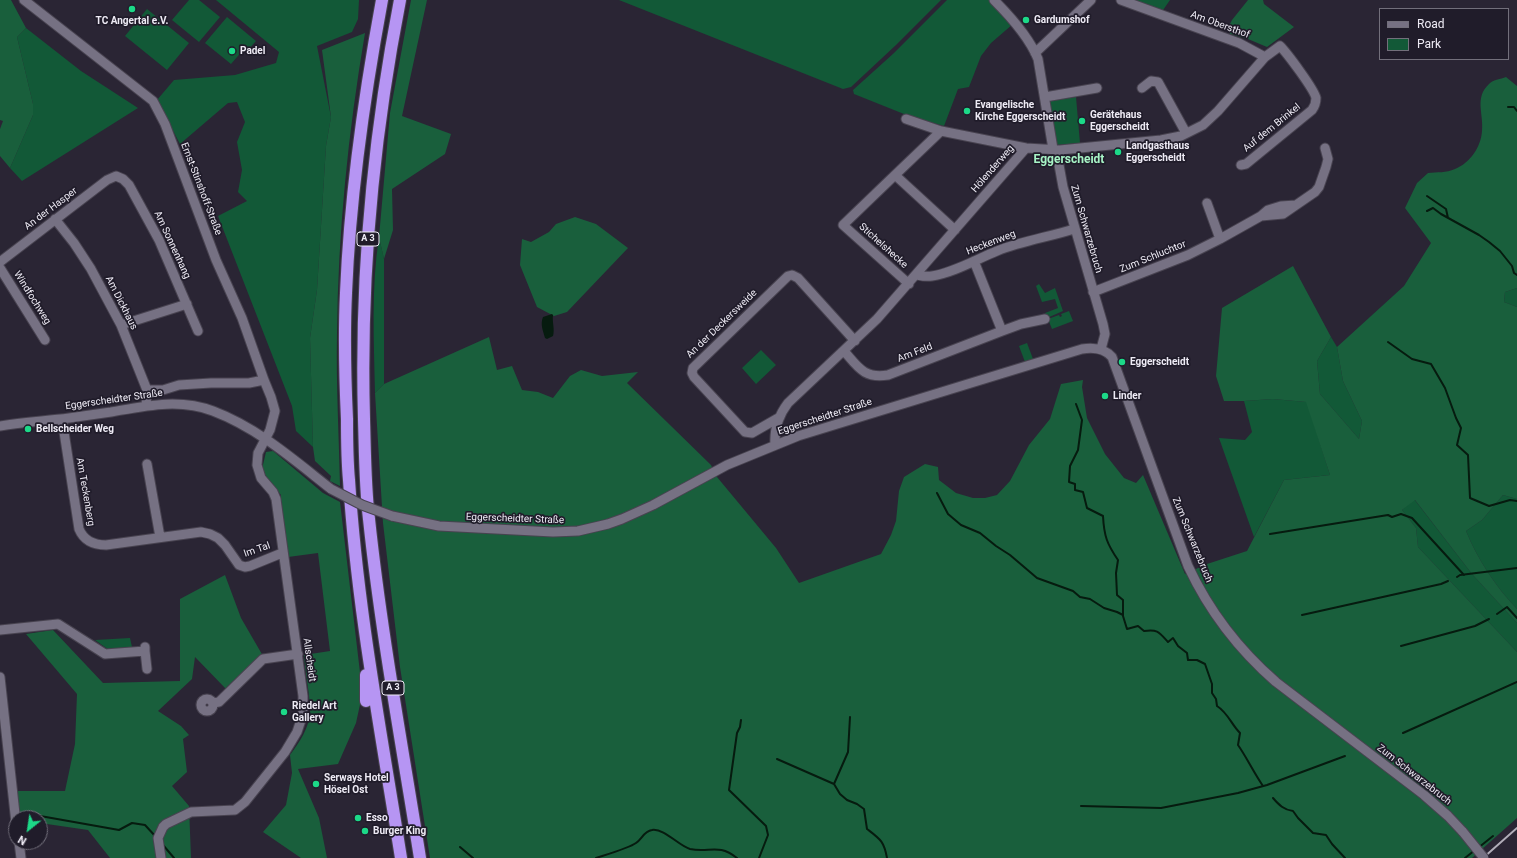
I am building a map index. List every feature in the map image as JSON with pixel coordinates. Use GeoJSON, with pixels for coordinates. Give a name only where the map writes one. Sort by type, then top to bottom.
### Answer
{"type":"FeatureCollection","features":[{"type":"Feature","properties":{"kind":"highway","name":"A 3"},"geometry":{"type":"LineString","coordinates":[[382,0],[365,99],[353,192],[346,294],[348,478],[365,636],[401,858]]}},
{"type":"Feature","properties":{"kind":"highway","name":"A 3"},"geometry":{"type":"LineString","coordinates":[[400,0],[381,106],[371,195],[364,294],[363,382],[365,458],[369,518],[384,634],[420,858]]}},
{"type":"Feature","properties":{"kind":"highway"},"geometry":{"type":"LineString","coordinates":[[365,636],[366,701]]}},
{"type":"Feature","properties":{"kind":"street","name":"Ernst-Stinshoff-Straße"},"geometry":{"type":"LineString","coordinates":[[24,0],[153,101],[165,124],[216,260],[242,318],[271,397],[275,411],[272,424],[266,438]]}},
{"type":"Feature","properties":{"kind":"street","name":"Zum Schwarzebruch"},"geometry":{"type":"LineString","coordinates":[[994,0],[1008,14],[1038,59],[1063,187],[1105,334],[1100,349],[1108,352],[1112,357],[1188,566],[1204,596],[1219,621],[1237,645],[1276,682],[1424,795],[1448,816],[1484,858]]}},
{"type":"Feature","properties":{"kind":"street"},"geometry":{"type":"LineString","coordinates":[[1035,53],[1091,0]]}},
{"type":"Feature","properties":{"kind":"street","name":"Am Obersthof"},"geometry":{"type":"LineString","coordinates":[[1121,0],[1239,43],[1265,57]]}},
{"type":"Feature","properties":{"kind":"street","name":"Hölenderweg"},"geometry":{"type":"LineString","coordinates":[[779,444],[775,429],[782,411],[790,400],[878,319],[1026,148],[1056,150],[1161,140],[1186,133],[1203,125],[1210,119],[1265,57],[1280,46]]}},
{"type":"Feature","properties":{"kind":"street","name":"Auf dem Brinkel"},"geometry":{"type":"LineString","coordinates":[[1241,165],[1246,164],[1312,110],[1315,105],[1316,96],[1289,55],[1280,46]]}},
{"type":"Feature","properties":{"kind":"street"},"geometry":{"type":"LineString","coordinates":[[1142,88],[1151,81],[1158,82],[1186,133]]}},
{"type":"Feature","properties":{"kind":"street"},"geometry":{"type":"LineString","coordinates":[[1045,97],[1097,88]]}},
{"type":"Feature","properties":{"kind":"street"},"geometry":{"type":"LineString","coordinates":[[906,118],[941,131],[1026,148]]}},
{"type":"Feature","properties":{"kind":"street","name":"Stichelshecke"},"geometry":{"type":"LineString","coordinates":[[909,284],[843,225],[941,131]]}},
{"type":"Feature","properties":{"kind":"street","name":"Zum Schluchtor"},"geometry":{"type":"LineString","coordinates":[[1093,292],[1160,267],[1220,239],[1261,216],[1268,210],[1281,206],[1296,205],[1315,192],[1319,187],[1328,159],[1325,148]]}},
{"type":"Feature","properties":{"kind":"street"},"geometry":{"type":"LineString","coordinates":[[895,175],[955,230]]}},
{"type":"Feature","properties":{"kind":"street","name":"An der Hasper"},"geometry":{"type":"LineString","coordinates":[[0,262],[107,180],[116,176]]}},
{"type":"Feature","properties":{"kind":"street","name":"Am Sonnenhang"},"geometry":{"type":"LineString","coordinates":[[116,176],[123,179],[129,185],[160,240],[198,331]]}},
{"type":"Feature","properties":{"kind":"street"},"geometry":{"type":"LineString","coordinates":[[1207,203],[1220,239]]}},
{"type":"Feature","properties":{"kind":"street","name":"Am Dickhaus"},"geometry":{"type":"LineString","coordinates":[[55,220],[74,243],[91,269],[121,325],[147,390],[146,406]]}},
{"type":"Feature","properties":{"kind":"street","name":"Heckenweg"},"geometry":{"type":"LineString","coordinates":[[917,275],[924,277],[935,276],[1024,242],[1074,229]]}},
{"type":"Feature","properties":{"kind":"street"},"geometry":{"type":"LineString","coordinates":[[974,261],[1002,331]]}},
{"type":"Feature","properties":{"kind":"street","name":"Windfochweg"},"geometry":{"type":"LineString","coordinates":[[0,268],[45,340]]}},
{"type":"Feature","properties":{"kind":"street","name":"An der Deckersweide"},"geometry":{"type":"LineString","coordinates":[[780,417],[752,433],[745,432],[694,377],[692,373],[693,368],[788,276],[792,275],[798,278],[855,341]]}},
{"type":"Feature","properties":{"kind":"street"},"geometry":{"type":"LineString","coordinates":[[121,325],[187,304]]}},
{"type":"Feature","properties":{"kind":"street","name":"Am Feld"},"geometry":{"type":"LineString","coordinates":[[844,351],[864,373],[879,376],[888,375],[1021,324],[1045,319]]}},
{"type":"Feature","properties":{"kind":"street","name":"Eggerscheidter Straße"},"geometry":{"type":"LineString","coordinates":[[0,426],[62,419],[173,403],[190,405],[212,410],[247,426],[266,438],[331,489],[362,505],[392,516],[422,523],[455,528],[554,532],[578,531],[622,519],[653,505],[727,464],[779,444],[861,417],[1082,349],[1100,349]]}},
{"type":"Feature","properties":{"kind":"street","name":"Eggerscheidter Straße"},"geometry":{"type":"LineString","coordinates":[[147,390],[163,390],[179,385],[250,383],[264,380]]}},
{"type":"Feature","properties":{"kind":"street","name":"Am Teckenberg"},"geometry":{"type":"LineString","coordinates":[[62,419],[79,529],[81,535],[86,540],[98,545],[202,532],[218,538],[225,545],[239,565]]}},
{"type":"Feature","properties":{"kind":"street","name":"Allscheidt"},"geometry":{"type":"LineString","coordinates":[[161,858],[158,838],[160,832],[166,824],[191,812],[235,810],[245,802],[285,752],[298,732],[303,714],[303,696],[298,654],[282,553],[276,499],[273,492],[261,478],[257,465],[258,453],[266,438]]}},
{"type":"Feature","properties":{"kind":"street"},"geometry":{"type":"LineString","coordinates":[[147,464],[160,537]]}},
{"type":"Feature","properties":{"kind":"street","name":"Im Tal"},"geometry":{"type":"LineString","coordinates":[[239,565],[245,567],[250,566],[282,553]]}},
{"type":"Feature","properties":{"kind":"street"},"geometry":{"type":"LineString","coordinates":[[0,630],[58,624],[105,654],[145,649],[146,669]]}},
{"type":"Feature","properties":{"kind":"street"},"geometry":{"type":"LineString","coordinates":[[213,703],[219,702],[263,659],[298,654]]}},
{"type":"Feature","properties":{"kind":"street"},"geometry":{"type":"LineString","coordinates":[[0,677],[15,810]]}},
{"type":"Feature","properties":{"kind":"green space"},"geometry":{"type":"Polygon","coordinates":[[[0,0],[11,0],[26,28],[17,37],[33,104],[33,115],[10,168],[0,156],[0,129],[3,121],[0,120],[0,0]]]}},
{"type":"Feature","properties":{"kind":"green space"},"geometry":{"type":"Polygon","coordinates":[[[189,0],[199,0],[220,17],[199,42],[172,20],[189,0]]]}},
{"type":"Feature","properties":{"kind":"green space"},"geometry":{"type":"Polygon","coordinates":[[[216,0],[359,0],[358,19],[352,32],[317,46],[331,117],[326,146],[317,290],[310,338],[313,447],[296,431],[292,406],[218,216],[247,201],[238,192],[242,170],[237,142],[245,122],[237,102],[228,103],[180,144],[157,100],[174,80],[235,75],[276,63],[279,52],[216,0]]]}},
{"type":"Feature","properties":{"kind":"green space"},"geometry":{"type":"Polygon","coordinates":[[[411,0],[427,0],[402,116],[451,134],[445,154],[392,189],[393,230],[384,259],[379,237],[390,113],[411,0]]]}},
{"type":"Feature","properties":{"kind":"green space"},"geometry":{"type":"Polygon","coordinates":[[[619,0],[941,0],[851,87],[843,89],[619,0]]]}},
{"type":"Feature","properties":{"kind":"green space"},"geometry":{"type":"Polygon","coordinates":[[[947,0],[990,0],[1013,24],[991,43],[981,56],[969,87],[958,89],[944,126],[904,114],[854,94],[853,90],[894,53],[947,0]]]}},
{"type":"Feature","properties":{"kind":"green space"},"geometry":{"type":"Polygon","coordinates":[[[1128,0],[1170,0],[1161,13],[1128,0]]]}},
{"type":"Feature","properties":{"kind":"green space"},"geometry":{"type":"Polygon","coordinates":[[[1248,0],[1263,0],[1264,4],[1294,27],[1267,47],[1248,39],[1230,34],[1228,28],[1232,20],[1248,0]]]}},
{"type":"Feature","properties":{"kind":"green space"},"geometry":{"type":"Polygon","coordinates":[[[147,9],[189,43],[167,70],[125,36],[147,9]]]}},
{"type":"Feature","properties":{"kind":"green space"},"geometry":{"type":"Polygon","coordinates":[[[227,17],[256,41],[247,51],[244,49],[231,64],[205,43],[227,17]]]}},
{"type":"Feature","properties":{"kind":"green space"},"geometry":{"type":"Polygon","coordinates":[[[26,28],[81,71],[138,108],[22,181],[10,168],[33,115],[33,104],[17,37],[26,28]]]}},
{"type":"Feature","properties":{"kind":"green space"},"geometry":{"type":"Polygon","coordinates":[[[365,33],[349,146],[339,258],[337,391],[340,486],[330,481],[331,476],[315,461],[313,447],[310,338],[317,290],[326,146],[331,117],[322,50],[365,33]]]}},
{"type":"Feature","properties":{"kind":"green space"},"geometry":{"type":"Polygon","coordinates":[[[1506,77],[1517,86],[1517,288],[1505,292],[1504,302],[1517,307],[1517,499],[1503,495],[1482,520],[1466,531],[1488,572],[1501,591],[1517,609],[1517,623],[1472,574],[1415,500],[1402,510],[1416,528],[1418,547],[1517,652],[1517,818],[1472,858],[430,858],[400,667],[383,523],[375,393],[384,384],[489,337],[497,370],[512,366],[522,390],[538,392],[553,398],[570,376],[581,370],[602,376],[638,372],[627,383],[711,465],[717,477],[776,548],[799,583],[881,554],[891,535],[896,521],[899,491],[904,477],[925,464],[938,467],[939,480],[956,493],[973,498],[985,498],[997,495],[1010,481],[1029,445],[1050,419],[1061,384],[1083,380],[1082,387],[1087,418],[1105,454],[1124,478],[1136,483],[1143,475],[1185,574],[1207,564],[1247,551],[1284,480],[1330,475],[1306,402],[1273,399],[1224,401],[1216,376],[1222,308],[1293,266],[1331,337],[1317,361],[1320,394],[1359,439],[1362,421],[1343,381],[1337,347],[1404,286],[1431,243],[1405,208],[1417,183],[1428,173],[1445,172],[1455,169],[1465,163],[1474,154],[1482,131],[1481,101],[1484,89],[1490,83],[1506,77]]]}},
{"type":"Feature","properties":{"kind":"green space"},"geometry":{"type":"Polygon","coordinates":[[[1076,97],[1080,143],[1056,145],[1049,101],[1076,97]]]}},
{"type":"Feature","properties":{"kind":"green space"},"geometry":{"type":"Polygon","coordinates":[[[575,217],[596,224],[628,248],[567,312],[554,316],[537,307],[520,265],[522,239],[531,242],[549,232],[556,224],[575,217]]]}},
{"type":"Feature","properties":{"kind":"green space"},"geometry":{"type":"Polygon","coordinates":[[[379,237],[384,259],[384,384],[375,393],[374,295],[376,256],[379,237]]]}},
{"type":"Feature","properties":{"kind":"green space"},"geometry":{"type":"Polygon","coordinates":[[[1039,284],[1045,293],[1055,288],[1063,311],[1047,318],[1045,313],[1058,308],[1055,299],[1042,302],[1036,286],[1039,284]]]}},
{"type":"Feature","properties":{"kind":"green space"},"geometry":{"type":"Polygon","coordinates":[[[1517,288],[1517,307],[1504,302],[1505,292],[1517,288]]]}},
{"type":"Feature","properties":{"kind":"green space"},"geometry":{"type":"Polygon","coordinates":[[[1069,311],[1073,321],[1052,329],[1048,319],[1059,315],[1060,317],[1062,316],[1061,314],[1069,311]]]}},
{"type":"Feature","properties":{"kind":"green space"},"geometry":{"type":"Polygon","coordinates":[[[1331,337],[1337,347],[1343,381],[1362,421],[1359,439],[1320,394],[1317,361],[1331,337]]]}},
{"type":"Feature","properties":{"kind":"green space"},"geometry":{"type":"Polygon","coordinates":[[[1027,343],[1033,359],[1025,362],[1019,346],[1027,343]]]}},
{"type":"Feature","properties":{"kind":"green space"},"geometry":{"type":"Polygon","coordinates":[[[761,350],[776,365],[756,384],[742,368],[761,350]]]}},
{"type":"Feature","properties":{"kind":"green space"},"geometry":{"type":"Polygon","coordinates":[[[1273,399],[1307,402],[1330,475],[1284,480],[1254,537],[1219,438],[1245,440],[1252,432],[1244,401],[1273,399]]]}},
{"type":"Feature","properties":{"kind":"green space"},"geometry":{"type":"Polygon","coordinates":[[[273,451],[323,493],[340,502],[361,681],[361,700],[356,723],[338,764],[298,769],[319,818],[327,858],[301,858],[263,832],[286,805],[292,773],[290,755],[306,729],[310,717],[310,704],[304,655],[330,651],[318,553],[288,557],[281,508],[281,495],[267,479],[262,469],[266,452],[273,451]]]}},
{"type":"Feature","properties":{"kind":"green space"},"geometry":{"type":"Polygon","coordinates":[[[1503,495],[1517,499],[1517,609],[1501,591],[1488,572],[1466,531],[1482,520],[1503,495]]]}},
{"type":"Feature","properties":{"kind":"green space"},"geometry":{"type":"Polygon","coordinates":[[[1414,499],[1472,574],[1517,623],[1517,652],[1418,547],[1416,528],[1402,510],[1414,499]]]}},
{"type":"Feature","properties":{"kind":"green space"},"geometry":{"type":"Polygon","coordinates":[[[225,575],[241,618],[263,656],[227,690],[195,657],[192,679],[158,711],[181,726],[189,735],[183,739],[187,772],[172,786],[189,806],[191,858],[110,858],[88,830],[48,824],[48,810],[19,810],[17,791],[65,791],[75,744],[77,694],[26,634],[53,630],[103,683],[180,681],[180,599],[225,575]]]}},
{"type":"Feature","properties":{"kind":"green space"},"geometry":{"type":"Polygon","coordinates":[[[130,638],[132,647],[109,650],[95,640],[130,638]]]}},
{"type":"Feature","properties":{"kind":"shaded area"},"geometry":{"type":"Polygon","coordinates":[[[552,314],[554,333],[553,336],[547,339],[545,338],[542,320],[543,317],[552,314]]]}},
{"type":"Feature","properties":{"kind":"waterway"},"geometry":{"type":"LineString","coordinates":[[1508,107],[1514,107],[1517,111]]}},
{"type":"Feature","properties":{"kind":"waterway"},"geometry":{"type":"LineString","coordinates":[[1427,196],[1446,209],[1448,218]]}},
{"type":"Feature","properties":{"kind":"waterway"},"geometry":{"type":"LineString","coordinates":[[1427,211],[1433,208],[1489,242],[1500,251],[1512,266],[1514,273],[1517,275]]}},
{"type":"Feature","properties":{"kind":"waterway"},"geometry":{"type":"LineString","coordinates":[[1388,342],[1412,359],[1431,364],[1445,388],[1461,428],[1457,445],[1468,455],[1470,498],[1489,506],[1510,500],[1517,501]]}},
{"type":"Feature","properties":{"kind":"waterway"},"geometry":{"type":"LineString","coordinates":[[1076,404],[1082,420],[1078,450],[1070,466],[1069,482],[1075,484],[1075,490],[1083,492],[1087,508],[1103,516],[1107,540],[1118,560],[1116,573],[1117,595],[1123,600],[1123,616],[1127,629],[1138,626],[1144,631],[1152,630],[1158,632],[1168,642],[1173,638],[1178,646],[1187,653],[1188,660],[1197,660],[1205,664],[1212,684],[1212,693],[1216,699],[1217,706],[1224,712],[1240,733],[1238,745],[1263,786]]}},
{"type":"Feature","properties":{"kind":"waterway"},"geometry":{"type":"LineString","coordinates":[[937,493],[948,514],[961,525],[980,533],[1010,555],[1037,578],[1073,591],[1080,597],[1090,599],[1104,608],[1123,615]]}},
{"type":"Feature","properties":{"kind":"waterway"},"geometry":{"type":"LineString","coordinates":[[1270,534],[1388,515],[1392,517],[1401,514],[1412,518],[1464,575]]}},
{"type":"Feature","properties":{"kind":"waterway"},"geometry":{"type":"LineString","coordinates":[[1457,577],[1460,575],[1517,568]]}},
{"type":"Feature","properties":{"kind":"waterway"},"geometry":{"type":"LineString","coordinates":[[1302,615],[1441,584],[1448,581]]}},
{"type":"Feature","properties":{"kind":"waterway"},"geometry":{"type":"LineString","coordinates":[[1497,614],[1507,607],[1517,618]]}},
{"type":"Feature","properties":{"kind":"waterway"},"geometry":{"type":"LineString","coordinates":[[1401,646],[1475,626],[1489,619]]}},
{"type":"Feature","properties":{"kind":"waterway"},"geometry":{"type":"LineString","coordinates":[[1403,733],[1517,682]]}},
{"type":"Feature","properties":{"kind":"waterway"},"geometry":{"type":"LineString","coordinates":[[834,784],[848,752],[850,717]]}},
{"type":"Feature","properties":{"kind":"waterway"},"geometry":{"type":"LineString","coordinates":[[741,720],[737,733],[729,790],[766,826],[768,835],[759,858]]}},
{"type":"Feature","properties":{"kind":"waterway"},"geometry":{"type":"LineString","coordinates":[[1081,806],[1161,808],[1238,793],[1267,785],[1345,756]]}},
{"type":"Feature","properties":{"kind":"waterway"},"geometry":{"type":"LineString","coordinates":[[777,759],[834,784],[840,794],[847,800],[864,809],[867,829],[881,841],[887,858]]}},
{"type":"Feature","properties":{"kind":"waterway"},"geometry":{"type":"LineString","coordinates":[[1273,798],[1282,807],[1293,811],[1313,833],[1326,835],[1345,858]]}},
{"type":"Feature","properties":{"kind":"waterway"},"geometry":{"type":"LineString","coordinates":[[48,817],[119,830],[132,823],[145,825],[156,837]]}},
{"type":"Feature","properties":{"kind":"waterway"},"geometry":{"type":"LineString","coordinates":[[596,858],[633,845],[645,833],[652,830],[657,830],[666,834],[690,849],[714,849],[730,853],[737,858]]}},
{"type":"Feature","properties":{"kind":"waterway"},"geometry":{"type":"LineString","coordinates":[[1478,848],[1493,836]]}},
{"type":"Feature","properties":{"kind":"waterway"},"geometry":{"type":"LineString","coordinates":[[163,845],[174,858]]}},
{"type":"Feature","properties":{"kind":"waterway"},"geometry":{"type":"LineString","coordinates":[[460,847],[473,858]]}},
{"type":"Feature","properties":{"kind":"waterway"},"geometry":{"type":"LineString","coordinates":[[1465,858],[1475,850]]}},
{"type":"Feature","properties":{"kind":"railway"},"geometry":{"type":"LineString","coordinates":[[1483,858],[1517,828]]}},
{"type":"Feature","properties":{"kind":"place","name":"TC Angertal e.V."},"geometry":{"type":"Point","coordinates":[132,9]}},
{"type":"Feature","properties":{"kind":"place","name":"Gardumshof"},"geometry":{"type":"Point","coordinates":[1026,20]}},
{"type":"Feature","properties":{"kind":"place","name":"Padel"},"geometry":{"type":"Point","coordinates":[232,51]}},
{"type":"Feature","properties":{"kind":"place","name":"Evangelische Kirche Eggerscheidt"},"geometry":{"type":"Point","coordinates":[967,111]}},
{"type":"Feature","properties":{"kind":"place","name":"Gerätehaus Eggerscheidt"},"geometry":{"type":"Point","coordinates":[1082,121]}},
{"type":"Feature","properties":{"kind":"place","name":"Landgasthaus Eggerscheidt"},"geometry":{"type":"Point","coordinates":[1118,152]}},
{"type":"Feature","properties":{"kind":"place","name":"Eggerscheidt"},"geometry":{"type":"Point","coordinates":[1122,362]}},
{"type":"Feature","properties":{"kind":"place","name":"Linder"},"geometry":{"type":"Point","coordinates":[1105,396]}},
{"type":"Feature","properties":{"kind":"place","name":"Bellscheider Weg"},"geometry":{"type":"Point","coordinates":[28,429]}},
{"type":"Feature","properties":{"kind":"place","name":"Riedel Art Gallery"},"geometry":{"type":"Point","coordinates":[284,712]}},
{"type":"Feature","properties":{"kind":"place","name":"Serways Hotel Hösel Ost"},"geometry":{"type":"Point","coordinates":[316,784]}},
{"type":"Feature","properties":{"kind":"place","name":"Esso"},"geometry":{"type":"Point","coordinates":[358,818]}},
{"type":"Feature","properties":{"kind":"place","name":"Burger King"},"geometry":{"type":"Point","coordinates":[365,831]}},
{"type":"Feature","properties":{"kind":"district","name":"Eggerscheidt"},"geometry":{"type":"Point","coordinates":[1069,160]}}]}
